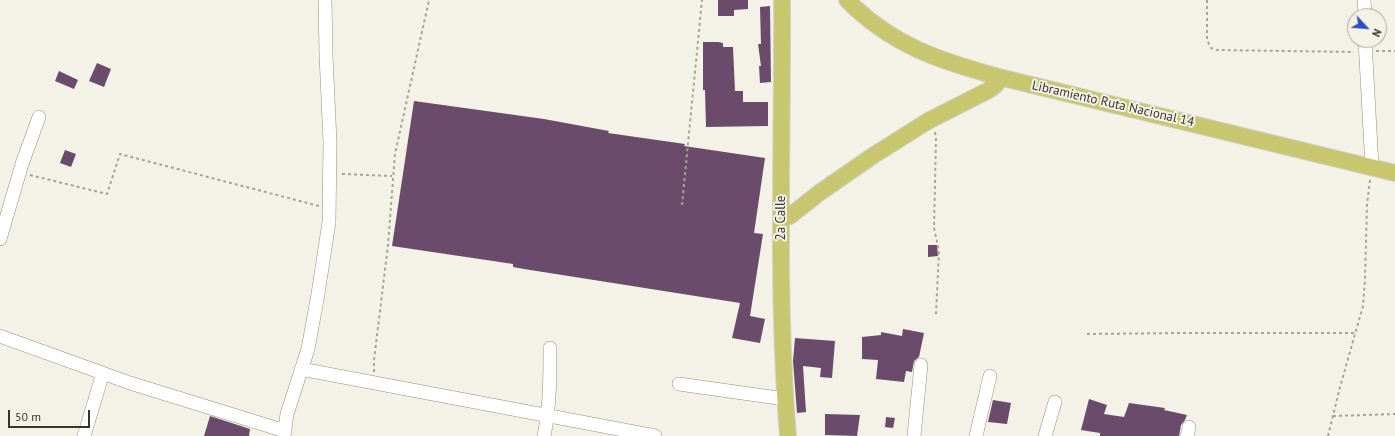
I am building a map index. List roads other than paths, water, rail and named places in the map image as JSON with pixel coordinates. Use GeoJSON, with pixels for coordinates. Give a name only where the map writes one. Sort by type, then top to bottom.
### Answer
{"type":"FeatureCollection","features":[{"type":"Feature","properties":{"kind":"main road","name":"2a Calle"},"geometry":{"type":"LineString","coordinates":[[782,0],[781,219],[785,399],[788,436]]}},
{"type":"Feature","properties":{"kind":"main road","name":"Libramiento Ruta Nacional 14"},"geometry":{"type":"LineString","coordinates":[[848,0],[868,20],[883,30],[916,49],[951,63],[1395,173]]}},
{"type":"Feature","properties":{"kind":"main road"},"geometry":{"type":"LineString","coordinates":[[781,219],[790,216],[819,193],[868,159],[928,121],[990,90],[995,86],[999,76]]}},
{"type":"Feature","properties":{"kind":"street"},"geometry":{"type":"LineString","coordinates":[[0,336],[103,373],[285,434],[287,414],[308,349],[329,222],[330,142],[325,0]]}},
{"type":"Feature","properties":{"kind":"street"},"geometry":{"type":"LineString","coordinates":[[1365,48],[1372,167]]}},
{"type":"Feature","properties":{"kind":"street"},"geometry":{"type":"LineString","coordinates":[[0,239],[19,172],[39,117]]}},
{"type":"Feature","properties":{"kind":"street"},"geometry":{"type":"LineString","coordinates":[[544,436],[550,398],[550,348]]}},
{"type":"Feature","properties":{"kind":"street"},"geometry":{"type":"LineString","coordinates":[[914,436],[921,366]]}},
{"type":"Feature","properties":{"kind":"street"},"geometry":{"type":"LineString","coordinates":[[301,369],[655,436]]}},
{"type":"Feature","properties":{"kind":"street"},"geometry":{"type":"LineString","coordinates":[[84,436],[103,373]]}},
{"type":"Feature","properties":{"kind":"street"},"geometry":{"type":"LineString","coordinates":[[976,436],[990,376]]}},
{"type":"Feature","properties":{"kind":"street"},"geometry":{"type":"LineString","coordinates":[[679,384],[785,399]]}},
{"type":"Feature","properties":{"kind":"street"},"geometry":{"type":"LineString","coordinates":[[1045,436],[1055,402]]}}]}
